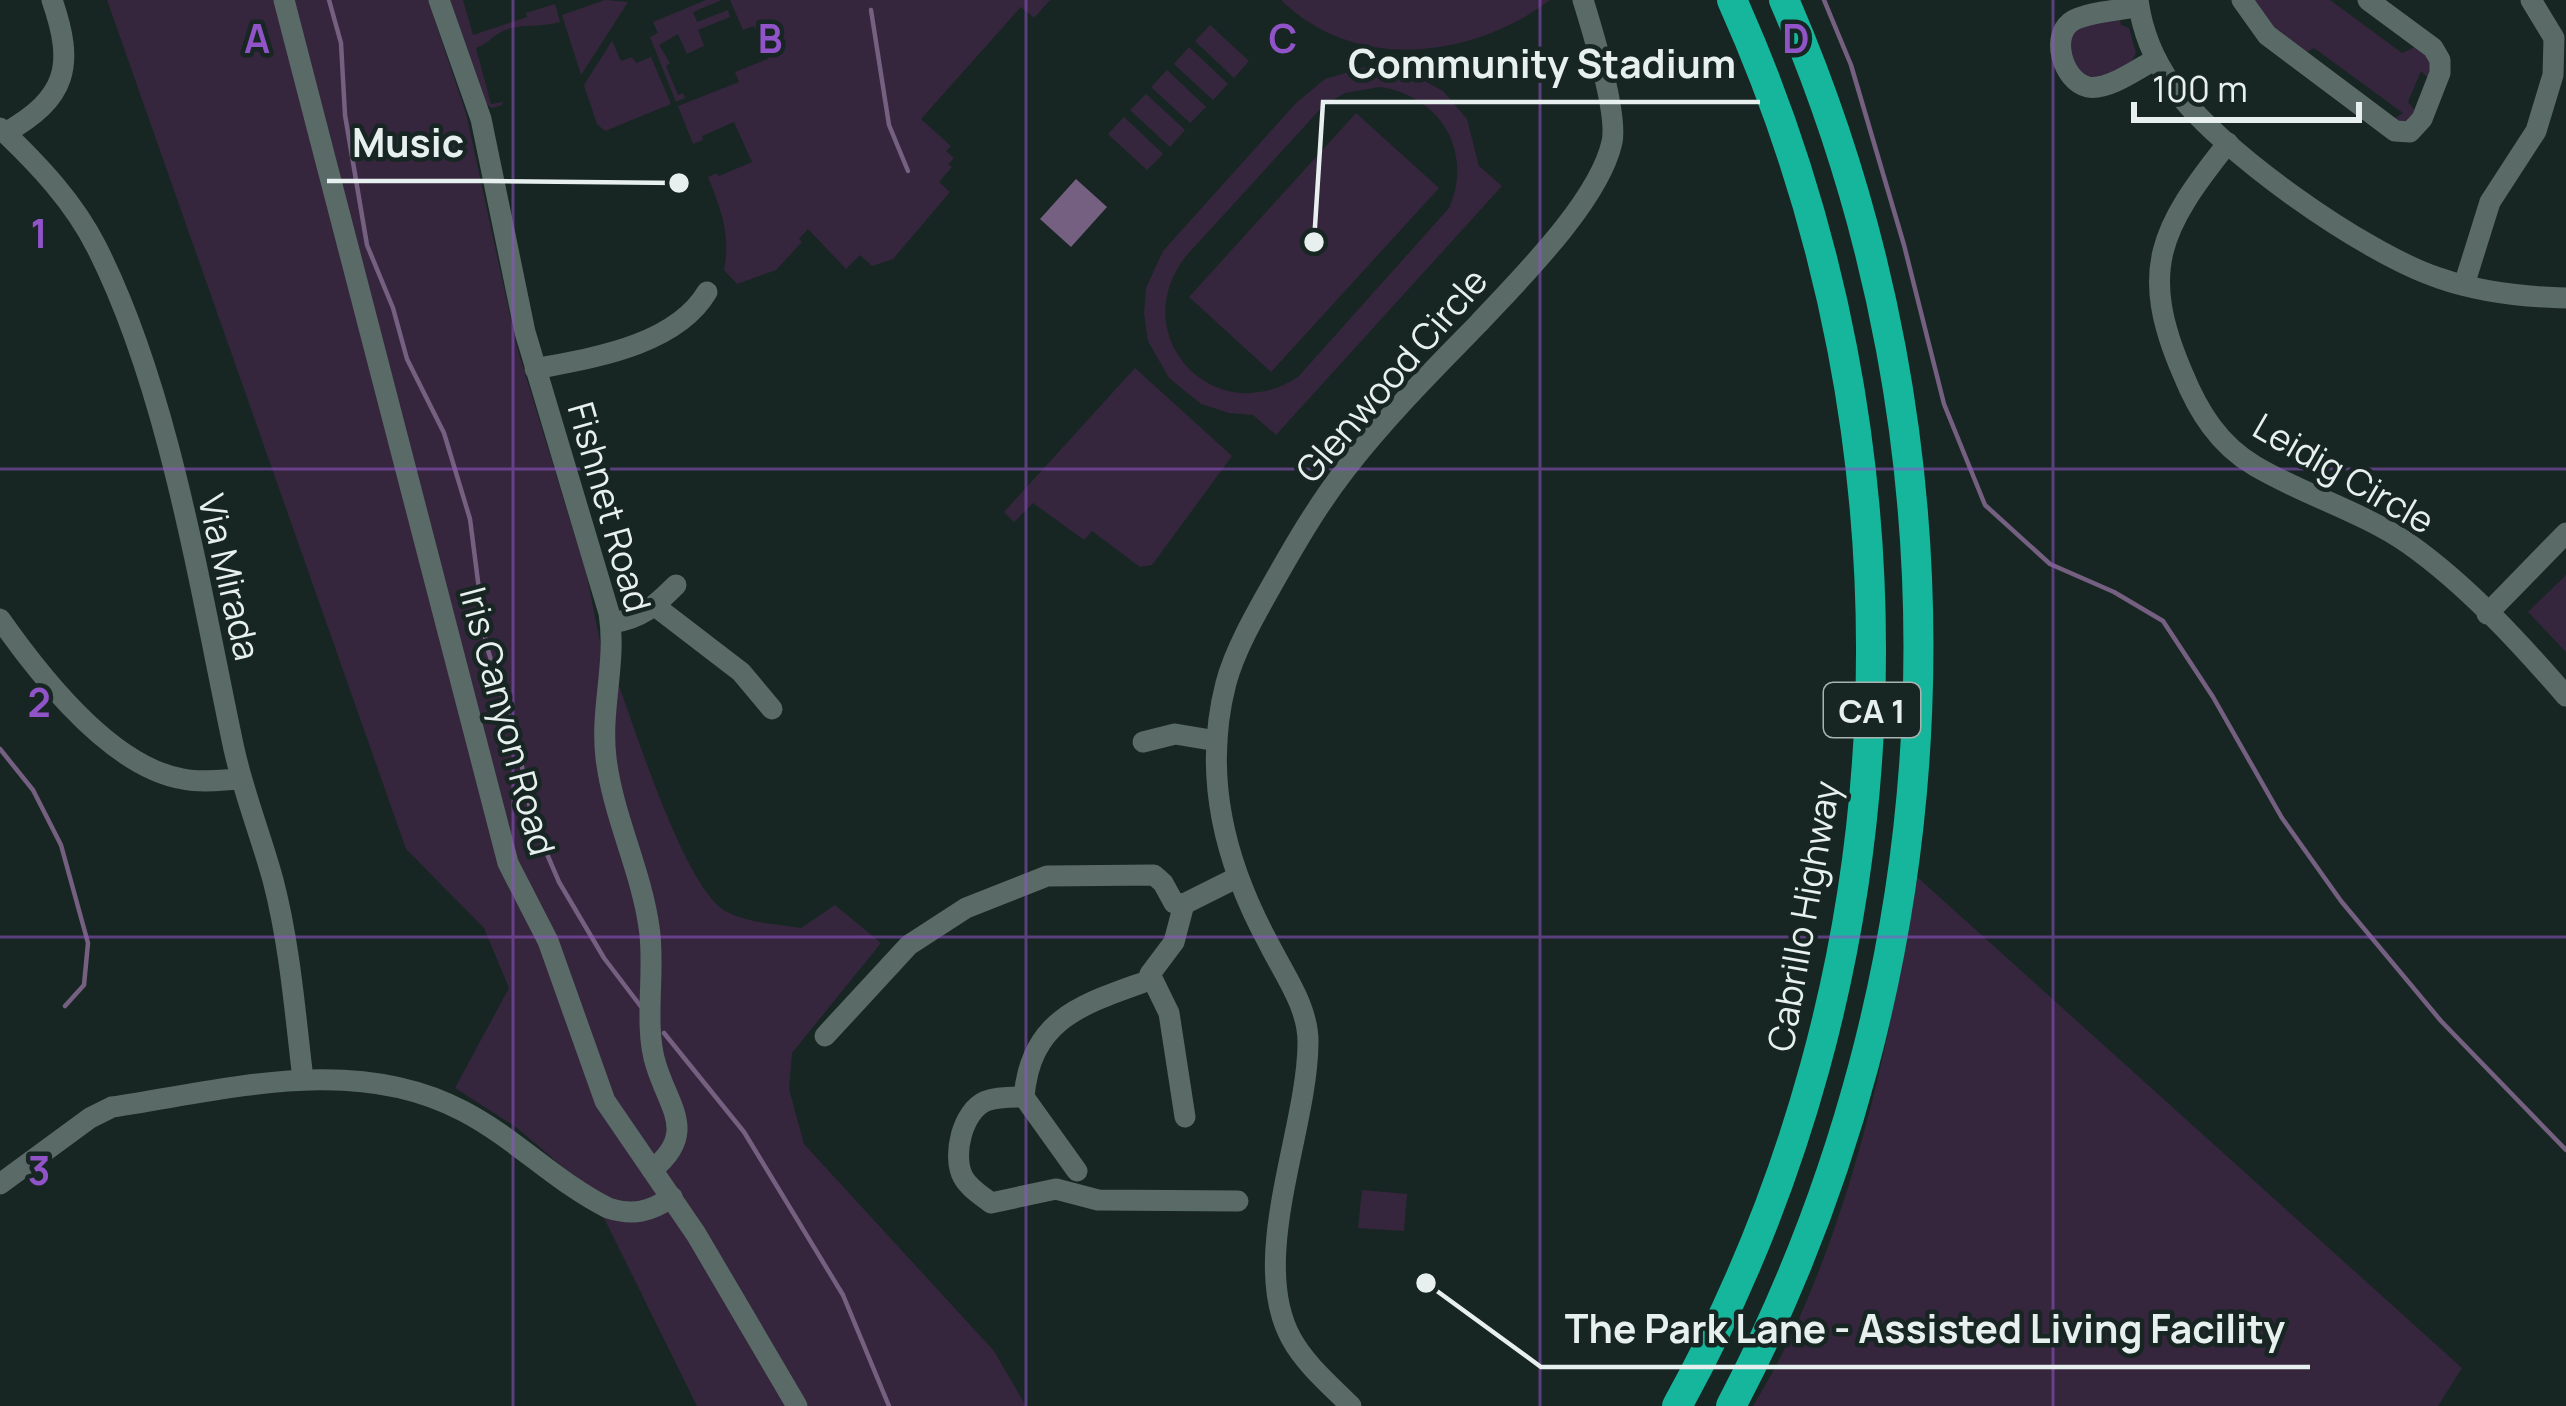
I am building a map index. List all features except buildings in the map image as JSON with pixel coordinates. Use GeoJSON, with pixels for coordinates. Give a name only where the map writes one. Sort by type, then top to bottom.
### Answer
{"type":"FeatureCollection","features":[{"type":"Feature","properties":{"kind":"highway","name":"Cabrillo Highway"},"geometry":{"type":"LineString","coordinates":[[1677,1406],[1752,1252],[1811,1087],[1851,911],[1871,731],[1870,552],[1849,376],[1833,296],[1798,169],[1732,0]]}},
{"type":"Feature","properties":{"kind":"highway","name":"CA 1"},"geometry":{"type":"LineString","coordinates":[[1731,1406],[1803,1252],[1865,1070],[1901,902],[1919,735],[1917,536],[1894,356],[1851,181],[1784,0]]}},
{"type":"Feature","properties":{"kind":"street"},"geometry":{"type":"LineString","coordinates":[[2,130],[28,119],[55,93],[61,80],[65,44],[52,0]]}},
{"type":"Feature","properties":{"kind":"street","name":"Iris Canyon Road"},"geometry":{"type":"LineString","coordinates":[[284,0],[508,862],[553,954],[605,1101],[672,1197],[797,1406]]}},
{"type":"Feature","properties":{"kind":"street","name":"Fishnet Road"},"geometry":{"type":"LineString","coordinates":[[439,0],[481,119],[535,369],[611,622],[612,676],[604,702],[607,765],[649,926],[654,1060],[678,1126],[673,1148],[652,1170]]}},
{"type":"Feature","properties":{"kind":"street","name":"Glenwood Circle"},"geometry":{"type":"LineString","coordinates":[[1351,1406],[1294,1343],[1278,1302],[1276,1252],[1308,1033],[1294,991],[1236,878],[1220,818],[1217,741],[1226,681],[1256,611],[1323,500],[1378,432],[1534,264],[1603,164],[1612,129],[1583,0]]}},
{"type":"Feature","properties":{"kind":"street"},"geometry":{"type":"LineString","coordinates":[[2242,0],[2255,22],[2277,43],[2396,131],[2410,133],[2422,119],[2440,73],[2440,60],[2433,48],[2368,0]]}},
{"type":"Feature","properties":{"kind":"street"},"geometry":{"type":"LineString","coordinates":[[2464,285],[2490,202],[2536,131],[2561,49],[2531,0]]}},
{"type":"Feature","properties":{"kind":"street"},"geometry":{"type":"LineString","coordinates":[[2156,58],[2095,87],[2082,85],[2068,73],[2060,44],[2068,24],[2079,18],[2138,3],[2156,58],[2185,102],[2228,143],[2368,246],[2464,285],[2566,298]]}},
{"type":"Feature","properties":{"kind":"street","name":"Via Mirada"},"geometry":{"type":"LineString","coordinates":[[2,130],[54,182],[77,215],[97,248],[134,335],[193,556],[241,779],[280,915],[303,1079]]}},
{"type":"Feature","properties":{"kind":"street","name":"Leidig Circle"},"geometry":{"type":"LineString","coordinates":[[2228,143],[2176,214],[2160,260],[2159,307],[2194,400],[2215,432],[2239,455],[2391,533],[2430,561],[2566,696]]}},
{"type":"Feature","properties":{"kind":"street"},"geometry":{"type":"LineString","coordinates":[[535,369],[640,341],[687,317],[707,292]]}},
{"type":"Feature","properties":{"kind":"street"},"geometry":{"type":"LineString","coordinates":[[2487,614],[2566,532]]}},
{"type":"Feature","properties":{"kind":"street"},"geometry":{"type":"LineString","coordinates":[[611,622],[633,620],[676,585]]}},
{"type":"Feature","properties":{"kind":"street"},"geometry":{"type":"LineString","coordinates":[[655,606],[741,672],[772,709]]}},
{"type":"Feature","properties":{"kind":"street"},"geometry":{"type":"LineString","coordinates":[[0,619],[32,664],[89,724],[134,758],[184,780],[241,779]]}},
{"type":"Feature","properties":{"kind":"street"},"geometry":{"type":"LineString","coordinates":[[1143,742],[1175,734],[1217,741]]}},
{"type":"Feature","properties":{"kind":"street"},"geometry":{"type":"LineString","coordinates":[[825,1036],[908,945],[985,899],[1047,876],[1154,875],[1174,903],[1184,904],[1236,878]]}},
{"type":"Feature","properties":{"kind":"street"},"geometry":{"type":"LineString","coordinates":[[1184,904],[1174,942],[1151,970],[1150,980],[1169,1013],[1185,1117]]}},
{"type":"Feature","properties":{"kind":"street"},"geometry":{"type":"LineString","coordinates":[[1098,1200],[1086,1173],[1077,1171],[1024,1097],[1033,1053],[1054,1024],[1088,1004],[1150,980]]}},
{"type":"Feature","properties":{"kind":"street"},"geometry":{"type":"LineString","coordinates":[[0,1184],[112,1107],[303,1079],[381,1083],[459,1108],[608,1208],[626,1214],[646,1211],[672,1197]]}},
{"type":"Feature","properties":{"kind":"street"},"geometry":{"type":"LineString","coordinates":[[1024,1097],[983,1102],[969,1115],[958,1160],[964,1180],[991,1203],[1056,1189],[1098,1200],[1238,1201]]}},
{"type":"Feature","properties":{"kind":"street"},"geometry":{"type":"LineString","coordinates":[[1056,1189],[1077,1171]]}},
{"type":"Feature","properties":{"kind":"shaded area"},"geometry":{"type":"Polygon","coordinates":[[[107,0],[428,0],[466,113],[517,347],[586,572],[605,667],[618,683],[679,843],[711,898],[727,912],[801,928],[835,905],[881,943],[792,1053],[789,1089],[804,1144],[994,1351],[1026,1406],[697,1406],[603,1216],[598,1197],[516,1127],[455,1088],[509,988],[484,928],[406,849],[107,0]]]}},
{"type":"Feature","properties":{"kind":"shaded area"},"geometry":{"type":"Polygon","coordinates":[[[447,0],[463,0],[473,35],[555,4],[560,22],[507,29],[476,48],[491,104],[502,105],[492,108],[484,103],[447,0]]]}},
{"type":"Feature","properties":{"kind":"shaded area"},"geometry":{"type":"Polygon","coordinates":[[[605,0],[628,2],[581,75],[562,15],[605,0]]]}},
{"type":"Feature","properties":{"kind":"shaded area"},"geometry":{"type":"Polygon","coordinates":[[[706,0],[722,0],[693,12],[697,22],[728,10],[730,17],[698,30],[704,46],[687,54],[678,34],[659,45],[670,63],[666,66],[678,95],[683,93],[685,98],[676,102],[650,37],[658,33],[653,22],[706,0]]]}},
{"type":"Feature","properties":{"kind":"shaded area"},"geometry":{"type":"Polygon","coordinates":[[[730,0],[1050,0],[1034,18],[1021,7],[921,119],[951,146],[946,151],[954,158],[948,164],[952,167],[939,182],[950,192],[893,259],[872,266],[860,255],[846,269],[808,229],[776,270],[737,284],[724,270],[725,234],[708,177],[752,162],[734,122],[693,144],[678,106],[739,82],[735,72],[768,59],[754,26],[743,30],[730,0]]]}},
{"type":"Feature","properties":{"kind":"shaded area"},"geometry":{"type":"Polygon","coordinates":[[[1281,0],[1550,0],[1485,35],[1414,50],[1343,39],[1281,0]]]}},
{"type":"Feature","properties":{"kind":"shaded area"},"geometry":{"type":"Polygon","coordinates":[[[2251,0],[2330,0],[2402,53],[2417,46],[2431,58],[2432,82],[2421,71],[2408,102],[2417,113],[2409,123],[2392,120],[2403,113],[2314,48],[2303,54],[2267,26],[2251,0]]]}},
{"type":"Feature","properties":{"kind":"shaded area"},"geometry":{"type":"Polygon","coordinates":[[[2120,18],[2121,25],[2129,28],[2136,53],[2131,63],[2095,80],[2075,73],[2068,37],[2079,26],[2120,18]]]}},
{"type":"Feature","properties":{"kind":"shaded area"},"geometry":{"type":"Polygon","coordinates":[[[1210,25],[1249,61],[1234,78],[1195,41],[1210,25]]]}},
{"type":"Feature","properties":{"kind":"shaded area"},"geometry":{"type":"Polygon","coordinates":[[[612,41],[621,61],[632,57],[636,63],[651,57],[671,104],[605,131],[597,124],[584,85],[612,41]]]}},
{"type":"Feature","properties":{"kind":"shaded area"},"geometry":{"type":"Polygon","coordinates":[[[1189,47],[1228,84],[1213,100],[1174,64],[1189,47]]]}},
{"type":"Feature","properties":{"kind":"shaded area"},"geometry":{"type":"Polygon","coordinates":[[[1369,66],[1402,69],[1443,91],[1467,119],[1479,166],[1502,186],[1276,435],[1253,415],[1201,404],[1169,378],[1148,341],[1146,288],[1163,251],[1296,103],[1325,79],[1369,66]],[[1380,87],[1345,93],[1324,105],[1186,256],[1170,286],[1166,316],[1172,344],[1187,367],[1209,384],[1236,392],[1267,391],[1298,377],[1449,208],[1456,187],[1454,147],[1435,114],[1401,92],[1380,87]]]}},
{"type":"Feature","properties":{"kind":"shaded area"},"geometry":{"type":"Polygon","coordinates":[[[1167,70],[1206,107],[1190,123],[1151,87],[1167,70]]]}},
{"type":"Feature","properties":{"kind":"shaded area"},"geometry":{"type":"Polygon","coordinates":[[[1146,94],[1185,130],[1170,147],[1130,110],[1146,94]]]}},
{"type":"Feature","properties":{"kind":"shaded area"},"geometry":{"type":"Polygon","coordinates":[[[1356,113],[1439,188],[1271,372],[1189,297],[1356,113]]]}},
{"type":"Feature","properties":{"kind":"shaded area"},"geometry":{"type":"Polygon","coordinates":[[[1124,117],[1163,154],[1147,170],[1108,134],[1124,117]]]}},
{"type":"Feature","properties":{"kind":"shaded area"},"geometry":{"type":"Polygon","coordinates":[[[1076,179],[1107,207],[1071,247],[1040,219],[1076,179]]]}},
{"type":"Feature","properties":{"kind":"shaded area"},"geometry":{"type":"Polygon","coordinates":[[[1135,368],[1232,456],[1152,565],[1140,567],[1092,531],[1084,540],[1033,503],[1014,522],[1004,512],[1135,368]]]}},
{"type":"Feature","properties":{"kind":"shaded area"},"geometry":{"type":"Polygon","coordinates":[[[2566,575],[2566,652],[2528,612],[2566,575]]]}},
{"type":"Feature","properties":{"kind":"shaded area"},"geometry":{"type":"Polygon","coordinates":[[[1916,876],[2462,1368],[2438,1406],[1753,1406],[1813,1285],[1859,1150],[1893,1010],[1916,876]]]}},
{"type":"Feature","properties":{"kind":"shaded area"},"geometry":{"type":"Polygon","coordinates":[[[1362,1190],[1407,1194],[1404,1231],[1358,1228],[1362,1190]]]}},
{"type":"Feature","properties":{"kind":"waterway"},"geometry":{"type":"LineString","coordinates":[[329,0],[341,43],[345,115],[367,245],[393,308],[407,359],[444,433],[470,519],[486,644],[518,746],[532,819],[559,882],[604,958],[642,1008]]}},
{"type":"Feature","properties":{"kind":"waterway"},"geometry":{"type":"LineString","coordinates":[[1824,0],[1851,65],[1944,404],[1985,505],[2050,564],[2114,592],[2163,621],[2282,818],[2341,901],[2441,1021],[2566,1150]]}},
{"type":"Feature","properties":{"kind":"waterway"},"geometry":{"type":"LineString","coordinates":[[871,10],[889,125],[908,171]]}},
{"type":"Feature","properties":{"kind":"waterway"},"geometry":{"type":"LineString","coordinates":[[0,749],[33,790],[61,845],[88,943],[84,985],[65,1006]]}},
{"type":"Feature","properties":{"kind":"waterway"},"geometry":{"type":"LineString","coordinates":[[664,1033],[744,1132],[843,1295],[889,1406]]}},
{"type":"Feature","properties":{"kind":"place","name":"Music"},"geometry":{"type":"Point","coordinates":[679,183]}},
{"type":"Feature","properties":{"kind":"place","name":"Community Stadium"},"geometry":{"type":"Point","coordinates":[1314,242]}},
{"type":"Feature","properties":{"kind":"place","name":"The Park Lane - Assisted Living Facility"},"geometry":{"type":"Point","coordinates":[1426,1283]}}]}
